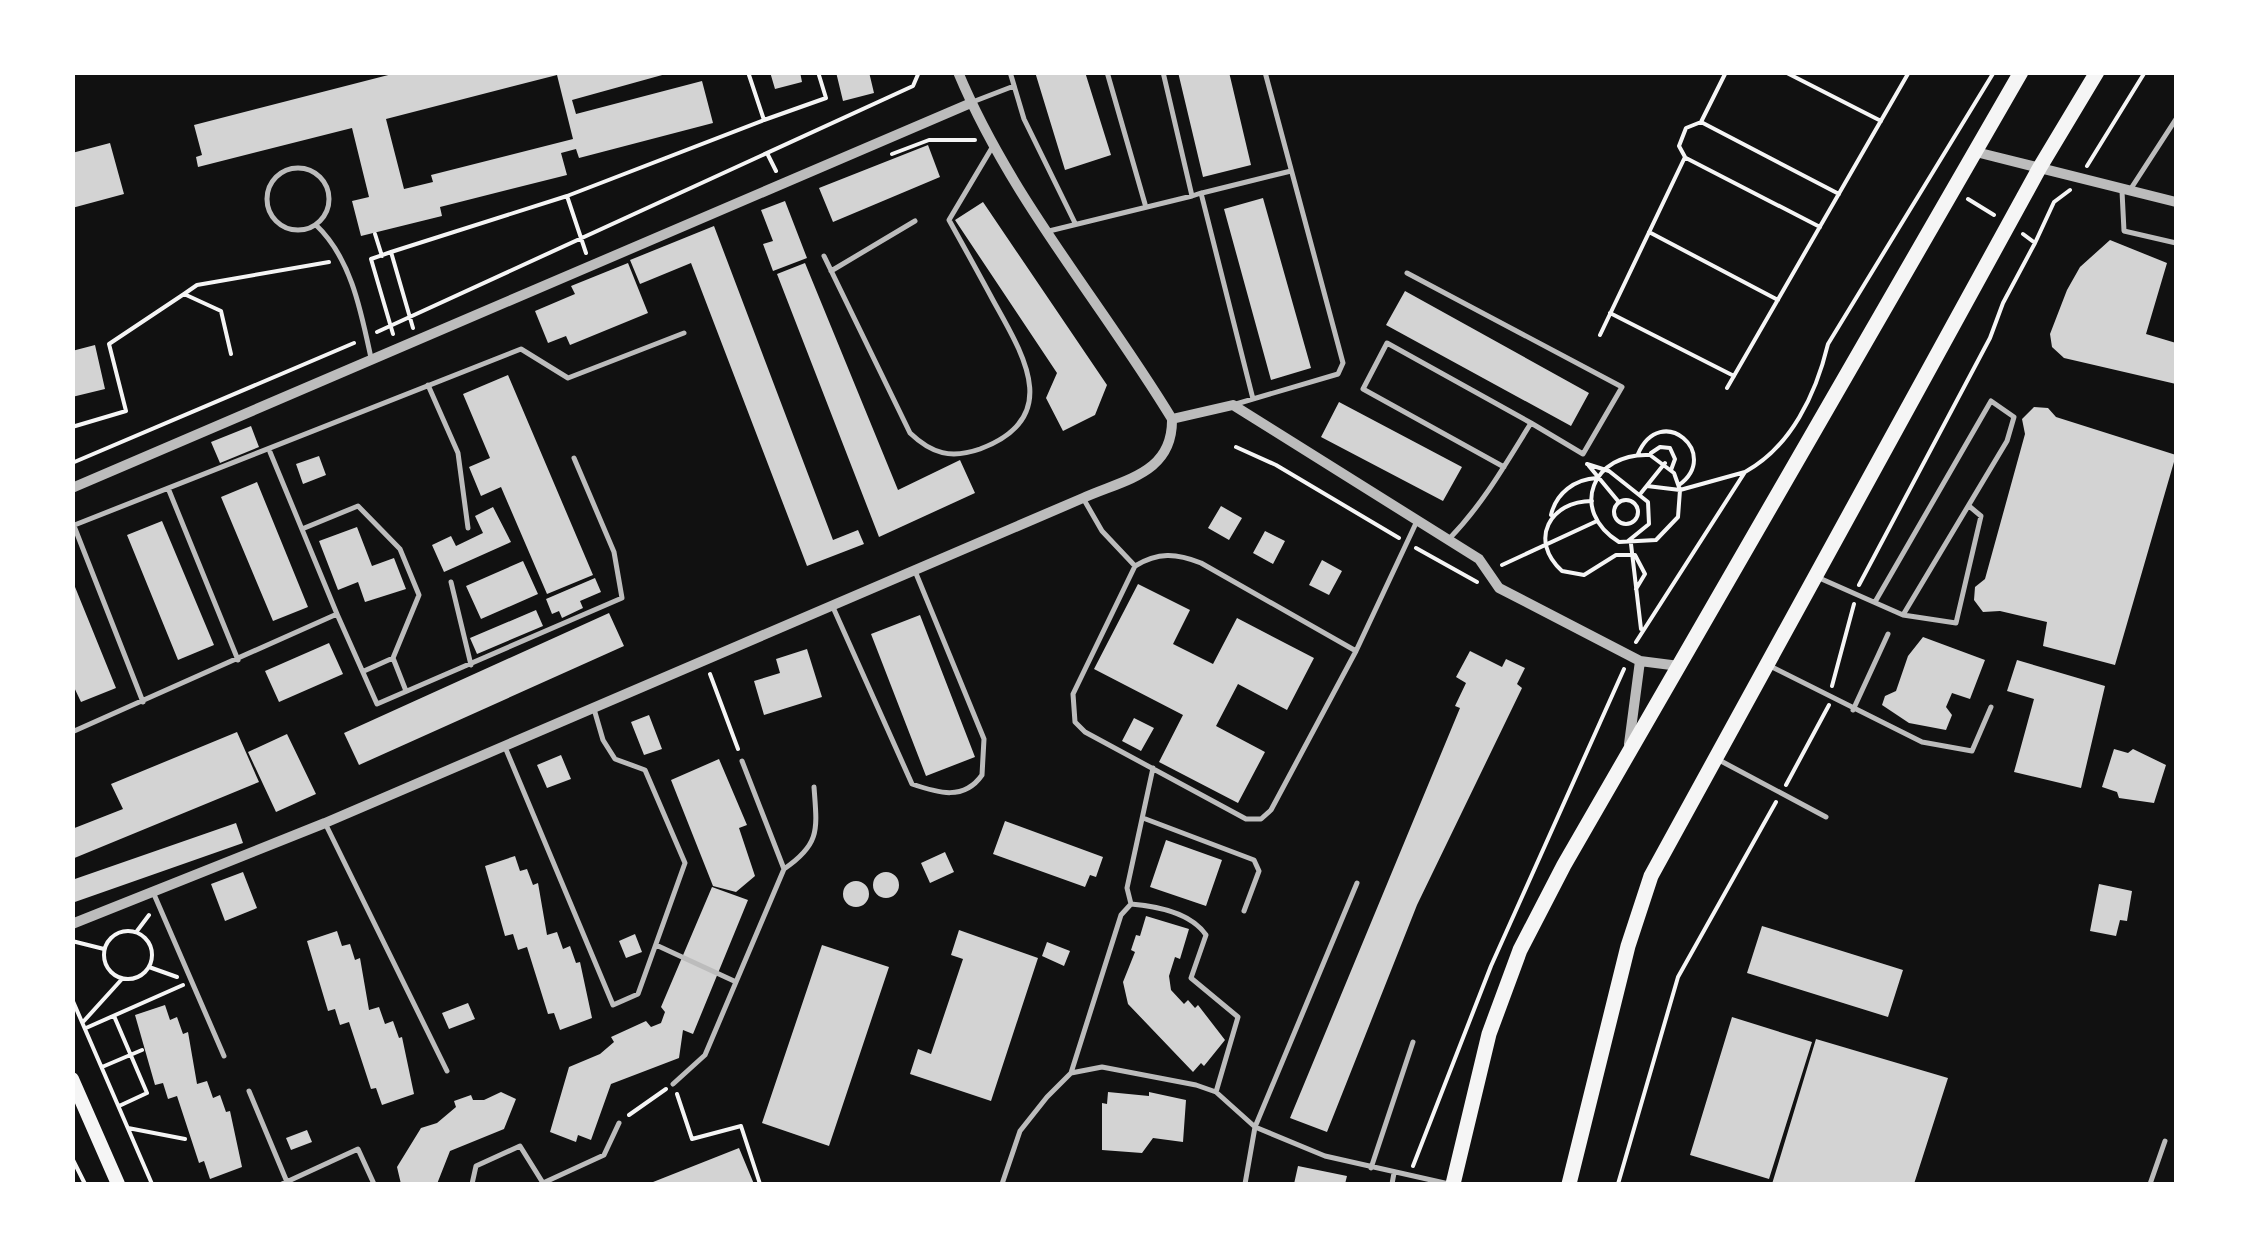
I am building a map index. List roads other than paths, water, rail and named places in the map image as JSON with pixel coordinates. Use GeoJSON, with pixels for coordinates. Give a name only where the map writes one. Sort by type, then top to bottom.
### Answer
{"type":"FeatureCollection","features":[{"type":"Feature","properties":{"kind":"main road"},"geometry":{"type":"LineString","coordinates":[[1453,1184],[1489,1034],[1520,950],[1628,754],[2021,72]]}},
{"type":"Feature","properties":{"kind":"main road"},"geometry":{"type":"LineString","coordinates":[[1569,1184],[1628,946],[1651,876],[2040,168],[2097,72]]}},
{"type":"Feature","properties":{"kind":"main road"},"geometry":{"type":"LineString","coordinates":[[73,1082],[118,1184]]}},
{"type":"Feature","properties":{"kind":"street"},"geometry":{"type":"LineString","coordinates":[[72,924],[156,898],[1152,468],[1165,456],[1173,439],[1172,419],[1045,232],[991,143],[958,72]]}},
{"type":"Feature","properties":{"kind":"street"},"geometry":{"type":"LineString","coordinates":[[72,488],[971,103]]}},
{"type":"Feature","properties":{"kind":"street"},"geometry":{"type":"LineString","coordinates":[[1976,152],[2176,202]]}},
{"type":"Feature","properties":{"kind":"street"},"geometry":{"type":"LineString","coordinates":[[1172,419],[1234,405],[1479,559],[1499,588],[1635,658],[1679,666]]}},
{"type":"Feature","properties":{"kind":"street"},"geometry":{"type":"LineString","coordinates":[[1628,754],[1635,658]]}},
{"type":"Feature","properties":{"kind":"lane"},"geometry":{"type":"LineString","coordinates":[[1010,72],[1024,119],[1075,222]]}},
{"type":"Feature","properties":{"kind":"lane"},"geometry":{"type":"LineString","coordinates":[[1107,72],[1145,205]]}},
{"type":"Feature","properties":{"kind":"lane"},"geometry":{"type":"LineString","coordinates":[[1164,72],[1192,196]]}},
{"type":"Feature","properties":{"kind":"lane"},"geometry":{"type":"LineString","coordinates":[[1234,405],[1338,374],[1343,363],[1265,72]]}},
{"type":"Feature","properties":{"kind":"lane"},"geometry":{"type":"LineString","coordinates":[[971,103],[1014,86]]}},
{"type":"Feature","properties":{"kind":"lane"},"geometry":{"type":"LineString","coordinates":[[2176,118],[2126,189],[2124,231],[2176,244]]}},
{"type":"Feature","properties":{"kind":"lane"},"geometry":{"type":"LineString","coordinates":[[824,256],[910,433],[926,448],[950,456],[1000,440],[1017,426],[1028,406],[1028,363],[948,220],[991,143]]}},
{"type":"Feature","properties":{"kind":"lane"},"geometry":{"type":"LineString","coordinates":[[285,171],[310,171],[328,190],[329,203],[316,225],[292,230],[271,215],[268,190],[285,171]]}},
{"type":"Feature","properties":{"kind":"lane"},"geometry":{"type":"LineString","coordinates":[[1045,232],[1291,171]]}},
{"type":"Feature","properties":{"kind":"lane"},"geometry":{"type":"LineString","coordinates":[[1201,193],[1253,398]]}},
{"type":"Feature","properties":{"kind":"lane"},"geometry":{"type":"LineString","coordinates":[[831,271],[915,221]]}},
{"type":"Feature","properties":{"kind":"lane"},"geometry":{"type":"LineString","coordinates":[[316,225],[336,244],[344,262],[372,359]]}},
{"type":"Feature","properties":{"kind":"lane"},"geometry":{"type":"LineString","coordinates":[[1406,272],[1622,387],[1583,454],[1387,343],[1363,389],[1504,467]]}},
{"type":"Feature","properties":{"kind":"lane"},"geometry":{"type":"LineString","coordinates":[[143,702],[73,526],[270,452],[520,349],[568,378],[684,333]]}},
{"type":"Feature","properties":{"kind":"lane"},"geometry":{"type":"LineString","coordinates":[[428,386],[458,452],[468,528]]}},
{"type":"Feature","properties":{"kind":"lane"},"geometry":{"type":"LineString","coordinates":[[1876,602],[1991,401],[2014,417],[2008,441],[1903,615]]}},
{"type":"Feature","properties":{"kind":"lane"},"geometry":{"type":"LineString","coordinates":[[1449,539],[1479,508],[1530,423]]}},
{"type":"Feature","properties":{"kind":"lane"},"geometry":{"type":"LineString","coordinates":[[270,452],[377,704],[622,598],[614,552],[574,458]]}},
{"type":"Feature","properties":{"kind":"lane"},"geometry":{"type":"LineString","coordinates":[[168,488],[238,660]]}},
{"type":"Feature","properties":{"kind":"lane"},"geometry":{"type":"LineString","coordinates":[[1083,498],[1102,531],[1135,566]]}},
{"type":"Feature","properties":{"kind":"lane"},"geometry":{"type":"LineString","coordinates":[[302,529],[358,506],[400,549],[420,594],[393,658],[364,671]]}},
{"type":"Feature","properties":{"kind":"lane"},"geometry":{"type":"LineString","coordinates":[[1816,577],[1903,615],[1956,623],[1981,516],[1969,506]]}},
{"type":"Feature","properties":{"kind":"lane"},"geometry":{"type":"LineString","coordinates":[[1356,651],[1180,555],[1152,555],[1135,566],[1072,694],[1071,708],[1085,732],[1246,819],[1261,819],[1272,810],[1356,651],[1418,518]]}},
{"type":"Feature","properties":{"kind":"lane"},"geometry":{"type":"LineString","coordinates":[[832,605],[912,784],[942,794],[968,789],[982,774],[984,739],[914,568]]}},
{"type":"Feature","properties":{"kind":"lane"},"geometry":{"type":"LineString","coordinates":[[451,582],[470,665]]}},
{"type":"Feature","properties":{"kind":"lane"},"geometry":{"type":"LineString","coordinates":[[72,732],[337,614]]}},
{"type":"Feature","properties":{"kind":"lane"},"geometry":{"type":"LineString","coordinates":[[1853,710],[1888,634]]}},
{"type":"Feature","properties":{"kind":"lane"},"geometry":{"type":"LineString","coordinates":[[393,658],[406,691]]}},
{"type":"Feature","properties":{"kind":"lane"},"geometry":{"type":"LineString","coordinates":[[1768,664],[1922,742],[1972,751],[1990,707]]}},
{"type":"Feature","properties":{"kind":"lane"},"geometry":{"type":"LineString","coordinates":[[505,747],[612,1005],[638,994],[686,863],[644,770],[614,760],[603,740],[594,708]]}},
{"type":"Feature","properties":{"kind":"lane"},"geometry":{"type":"LineString","coordinates":[[1716,759],[1826,817]]}},
{"type":"Feature","properties":{"kind":"lane"},"geometry":{"type":"LineString","coordinates":[[742,761],[784,869]]}},
{"type":"Feature","properties":{"kind":"lane"},"geometry":{"type":"LineString","coordinates":[[1131,904],[1126,888],[1153,768]]}},
{"type":"Feature","properties":{"kind":"lane"},"geometry":{"type":"LineString","coordinates":[[673,1084],[705,1056],[784,869],[806,853],[817,830],[814,788]]}},
{"type":"Feature","properties":{"kind":"lane"},"geometry":{"type":"LineString","coordinates":[[1142,818],[1254,860],[1259,871],[1244,912]]}},
{"type":"Feature","properties":{"kind":"lane"},"geometry":{"type":"LineString","coordinates":[[325,823],[447,1071]]}},
{"type":"Feature","properties":{"kind":"lane"},"geometry":{"type":"LineString","coordinates":[[1245,1184],[1255,1127],[1356,883]]}},
{"type":"Feature","properties":{"kind":"lane"},"geometry":{"type":"LineString","coordinates":[[156,898],[224,1056]]}},
{"type":"Feature","properties":{"kind":"lane"},"geometry":{"type":"LineString","coordinates":[[1002,1184],[1020,1131],[1071,1073],[1121,915],[1131,904]]}},
{"type":"Feature","properties":{"kind":"lane"},"geometry":{"type":"LineString","coordinates":[[1131,904],[1153,906],[1198,924],[1206,935],[1191,978],[1238,1017],[1216,1092]]}},
{"type":"Feature","properties":{"kind":"lane"},"geometry":{"type":"LineString","coordinates":[[656,945],[734,981]]}},
{"type":"Feature","properties":{"kind":"lane"},"geometry":{"type":"LineString","coordinates":[[1371,1169],[1412,1042]]}},
{"type":"Feature","properties":{"kind":"lane"},"geometry":{"type":"LineString","coordinates":[[1071,1073],[1102,1067],[1196,1084],[1216,1092],[1255,1127],[1325,1156],[1453,1184]]}},
{"type":"Feature","properties":{"kind":"lane"},"geometry":{"type":"LineString","coordinates":[[249,1091],[284,1183],[358,1149],[374,1184]]}},
{"type":"Feature","properties":{"kind":"lane"},"geometry":{"type":"LineString","coordinates":[[472,1184],[476,1166],[520,1146],[541,1184],[604,1155],[618,1123]]}},
{"type":"Feature","properties":{"kind":"lane"},"geometry":{"type":"LineString","coordinates":[[2150,1184],[2165,1141]]}},
{"type":"Feature","properties":{"kind":"lane"},"geometry":{"type":"LineString","coordinates":[[1392,1184],[1394,1173]]}}]}
